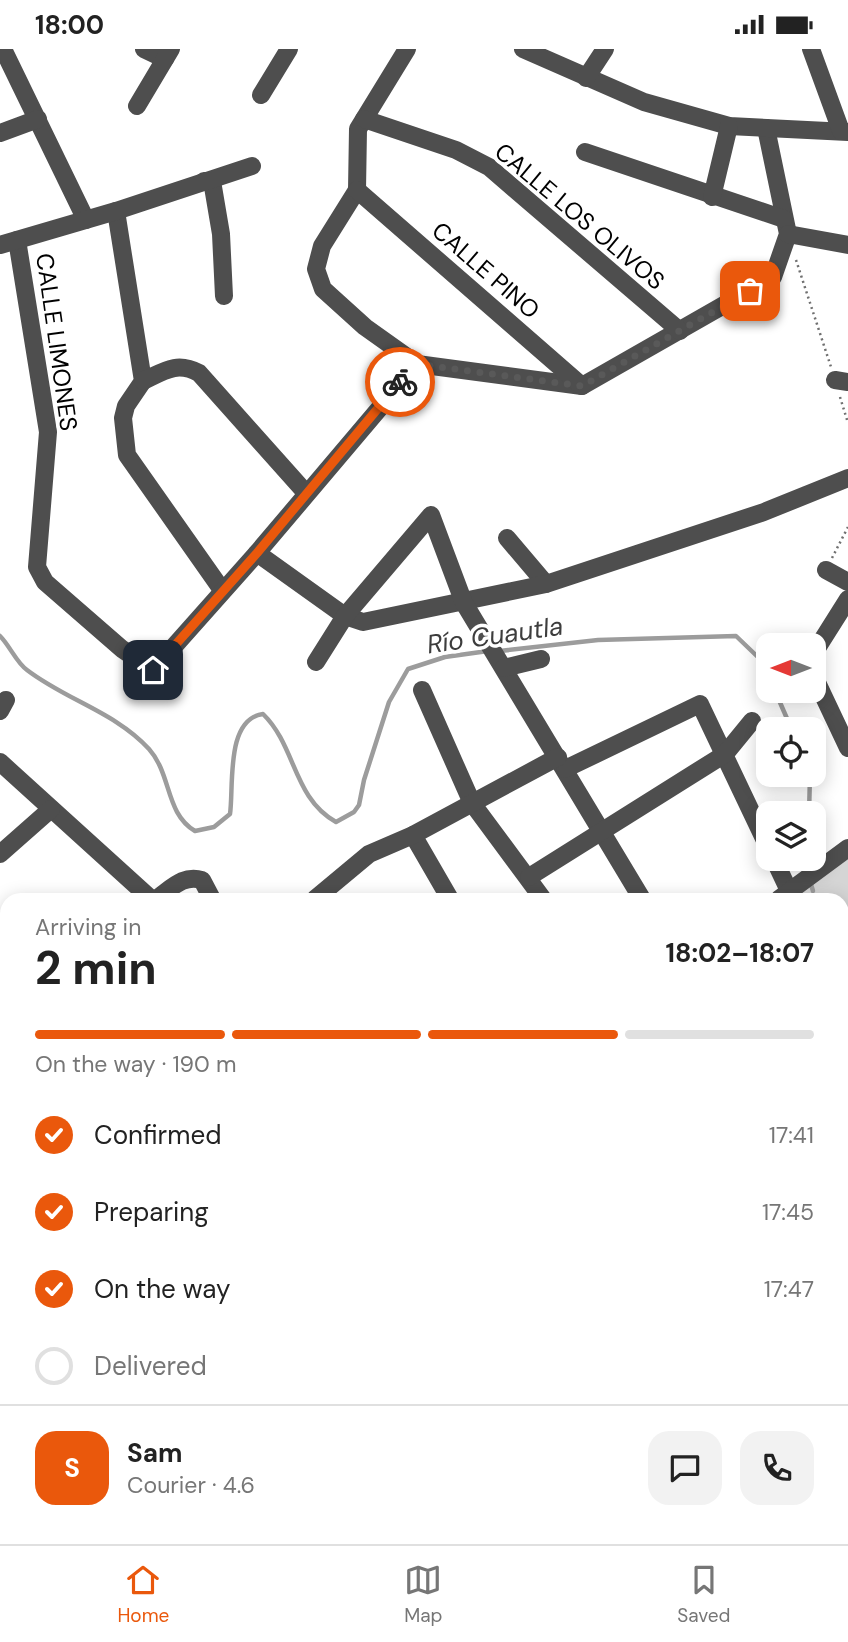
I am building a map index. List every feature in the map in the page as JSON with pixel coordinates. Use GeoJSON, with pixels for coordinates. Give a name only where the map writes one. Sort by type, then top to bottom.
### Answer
{"type":"FeatureCollection","features":[{"type":"Feature","properties":{"kind":"street"},"geometry":{"type":"LineString","coordinates":[[3,49],[86,220]]}},
{"type":"Feature","properties":{"kind":"street"},"geometry":{"type":"LineString","coordinates":[[137,106],[168,54],[145,49]]}},
{"type":"Feature","properties":{"kind":"street"},"geometry":{"type":"LineString","coordinates":[[261,95],[289,49]]}},
{"type":"Feature","properties":{"kind":"street"},"geometry":{"type":"LineString","coordinates":[[407,49],[358,129],[357,190],[322,246],[316,269],[323,289],[365,327],[417,364],[582,386],[773,277],[786,226],[766,128]]}},
{"type":"Feature","properties":{"kind":"street"},"geometry":{"type":"LineString","coordinates":[[523,49],[643,102],[729,126],[845,132],[811,49]]}},
{"type":"Feature","properties":{"kind":"street"},"geometry":{"type":"LineString","coordinates":[[586,78],[605,49]]}},
{"type":"Feature","properties":{"kind":"street"},"geometry":{"type":"LineString","coordinates":[[0,133],[38,119]]}},
{"type":"Feature","properties":{"kind":"street","name":"CALLE LOS OLIVOS"},"geometry":{"type":"LineString","coordinates":[[364,119],[456,150],[489,167],[680,331]]}},
{"type":"Feature","properties":{"kind":"street"},"geometry":{"type":"LineString","coordinates":[[712,197],[729,126]]}},
{"type":"Feature","properties":{"kind":"street"},"geometry":{"type":"LineString","coordinates":[[585,152],[786,226],[848,244]]}},
{"type":"Feature","properties":{"kind":"street"},"geometry":{"type":"LineString","coordinates":[[8,242],[116,211],[252,166]]}},
{"type":"Feature","properties":{"kind":"street"},"geometry":{"type":"LineString","coordinates":[[204,181],[212,181],[221,234],[224,296]]}},
{"type":"Feature","properties":{"kind":"street","name":"CALLE PINO"},"geometry":{"type":"LineString","coordinates":[[357,190],[582,386]]}},
{"type":"Feature","properties":{"kind":"street"},"geometry":{"type":"LineString","coordinates":[[116,211],[143,381]]}},
{"type":"Feature","properties":{"kind":"street","name":"CALLE LIMONES"},"geometry":{"type":"LineString","coordinates":[[8,242],[48,432],[36,554],[37,567],[41,574],[122,649],[153,670],[222,590]]}},
{"type":"Feature","properties":{"kind":"street"},"geometry":{"type":"LineString","coordinates":[[306,493],[199,373],[187,366],[176,366],[143,381],[126,406],[123,418],[127,455],[222,590],[257,553],[417,364]]}},
{"type":"Feature","properties":{"kind":"street"},"geometry":{"type":"LineString","coordinates":[[257,553],[345,616],[363,622],[546,584],[764,512],[848,478]]}},
{"type":"Feature","properties":{"kind":"street"},"geometry":{"type":"LineString","coordinates":[[316,662],[345,616],[431,515],[464,603],[638,893]]}},
{"type":"Feature","properties":{"kind":"street"},"geometry":{"type":"LineString","coordinates":[[507,538],[546,584]]}},
{"type":"Feature","properties":{"kind":"street"},"geometry":{"type":"LineString","coordinates":[[827,570],[848,582]]}},
{"type":"Feature","properties":{"kind":"street"},"geometry":{"type":"LineString","coordinates":[[826,634],[848,599]]}},
{"type":"Feature","properties":{"kind":"street"},"geometry":{"type":"LineString","coordinates":[[504,668],[541,659]]}},
{"type":"Feature","properties":{"kind":"street"},"geometry":{"type":"LineString","coordinates":[[422,690],[472,803],[539,893]]}},
{"type":"Feature","properties":{"kind":"street"},"geometry":{"type":"LineString","coordinates":[[826,702],[848,748]]}},
{"type":"Feature","properties":{"kind":"street"},"geometry":{"type":"LineString","coordinates":[[322,893],[369,854],[414,835],[472,803],[700,704],[756,821]]}},
{"type":"Feature","properties":{"kind":"street"},"geometry":{"type":"LineString","coordinates":[[528,877],[603,833],[725,754],[752,721]]}},
{"type":"Feature","properties":{"kind":"street"},"geometry":{"type":"LineString","coordinates":[[0,762],[146,893]]}},
{"type":"Feature","properties":{"kind":"street"},"geometry":{"type":"LineString","coordinates":[[0,854],[51,809]]}},
{"type":"Feature","properties":{"kind":"street"},"geometry":{"type":"LineString","coordinates":[[414,835],[447,893]]}},
{"type":"Feature","properties":{"kind":"street"},"geometry":{"type":"LineString","coordinates":[[789,893],[848,848]]}},
{"type":"Feature","properties":{"kind":"street"},"geometry":{"type":"LineString","coordinates":[[778,871],[784,893]]}},
{"type":"Feature","properties":{"kind":"street"},"geometry":{"type":"LineString","coordinates":[[162,893],[185,878],[202,880],[209,893]]}},
{"type":"Feature","properties":{"kind":"path"},"geometry":{"type":"LineString","coordinates":[[796,258],[842,381],[848,423]]}},
{"type":"Feature","properties":{"kind":"path"},"geometry":{"type":"LineString","coordinates":[[827,570],[848,527]]}},
{"type":"Feature","properties":{"kind":"shaded area"},"geometry":{"type":"Polygon","coordinates":[[[848,848],[848,893],[787,893],[817,871],[826,871],[826,864],[848,848]]]}},
{"type":"Feature","properties":{"kind":"waterway","name":"Río Cuautla"},"geometry":{"type":"LineString","coordinates":[[0,636],[27,670],[136,736],[149,749],[162,770],[178,814],[195,831],[214,827],[230,814],[237,741],[242,728],[251,719],[263,714],[282,741],[303,786],[322,812],[336,822],[354,812],[359,805],[364,780],[389,702],[408,669],[445,657],[488,651]]}},
{"type":"Feature","properties":{"kind":"waterway","name":"Río Cuautla"},"geometry":{"type":"LineString","coordinates":[[500,651],[598,640],[736,636],[756,655]]}},
{"type":"Feature","properties":{"kind":"waterway","name":"Río Cuautla"},"geometry":{"type":"LineString","coordinates":[[780,703],[786,717]]}},
{"type":"Feature","properties":{"kind":"waterway","name":"Río Cuautla"},"geometry":{"type":"LineString","coordinates":[[809,801],[810,787]]}},
{"type":"Feature","properties":{"kind":"waterway","name":"Río Cuautla"},"geometry":{"type":"LineString","coordinates":[[810,881],[813,891]]}},
{"type":"Feature","properties":{"kind":"way so far"},"geometry":{"type":"LineString","coordinates":[[400,382],[417,364],[582,386],[750,291]]}},
{"type":"Feature","properties":{"kind":"route"},"geometry":{"type":"LineString","coordinates":[[153,670],[257,553],[400,382]]}}]}
